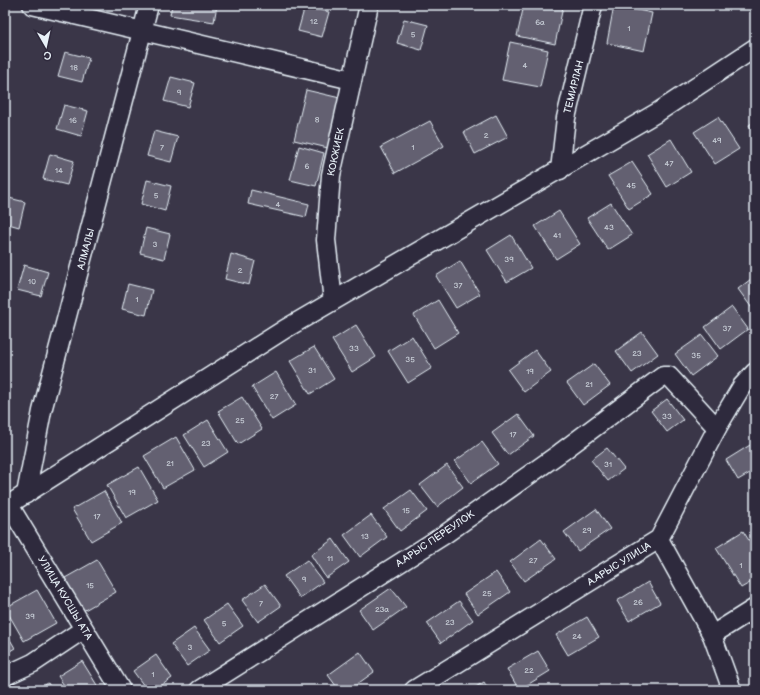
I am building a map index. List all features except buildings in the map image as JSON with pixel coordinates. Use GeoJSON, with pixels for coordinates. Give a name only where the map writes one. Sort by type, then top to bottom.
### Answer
{"type":"FeatureCollection","features":[{"type":"Feature","properties":{"kind":"street"},"geometry":{"type":"LineString","coordinates":[[32,5],[352,80]]}},
{"type":"Feature","properties":{"kind":"street","name":"АЛМАЛЫ"},"geometry":{"type":"LineString","coordinates":[[26,494],[42,411],[149,5]]}},
{"type":"Feature","properties":{"kind":"street","name":"КОКЖИЕК"},"geometry":{"type":"LineString","coordinates":[[333,301],[326,240],[331,175],[369,5]]}},
{"type":"Feature","properties":{"kind":"street","name":"ТЕМИРЛАН"},"geometry":{"type":"LineString","coordinates":[[560,170],[566,118],[593,5]]}},
{"type":"Feature","properties":{"kind":"street"},"geometry":{"type":"LineString","coordinates":[[7,506],[213,373],[333,301],[658,112],[755,48]]}},
{"type":"Feature","properties":{"kind":"street","name":"А.АРЫС УЛИЦА"},"geometry":{"type":"LineString","coordinates":[[414,690],[659,539],[717,428],[742,386],[755,372]]}},
{"type":"Feature","properties":{"kind":"street","name":"А.АРЫС ПЕРЕУЛОК"},"geometry":{"type":"LineString","coordinates":[[199,690],[444,535],[560,453],[663,376],[669,376],[717,428]]}},
{"type":"Feature","properties":{"kind":"street","name":"УЛИЦА КУСШЫ АТА"},"geometry":{"type":"LineString","coordinates":[[7,506],[121,690]]}},
{"type":"Feature","properties":{"kind":"street"},"geometry":{"type":"LineString","coordinates":[[659,539],[693,604],[712,635],[732,690]]}},
{"type":"Feature","properties":{"kind":"street"},"geometry":{"type":"LineString","coordinates":[[712,635],[755,608]]}},
{"type":"Feature","properties":{"kind":"street"},"geometry":{"type":"LineString","coordinates":[[5,676],[33,663],[84,629]]}}]}
